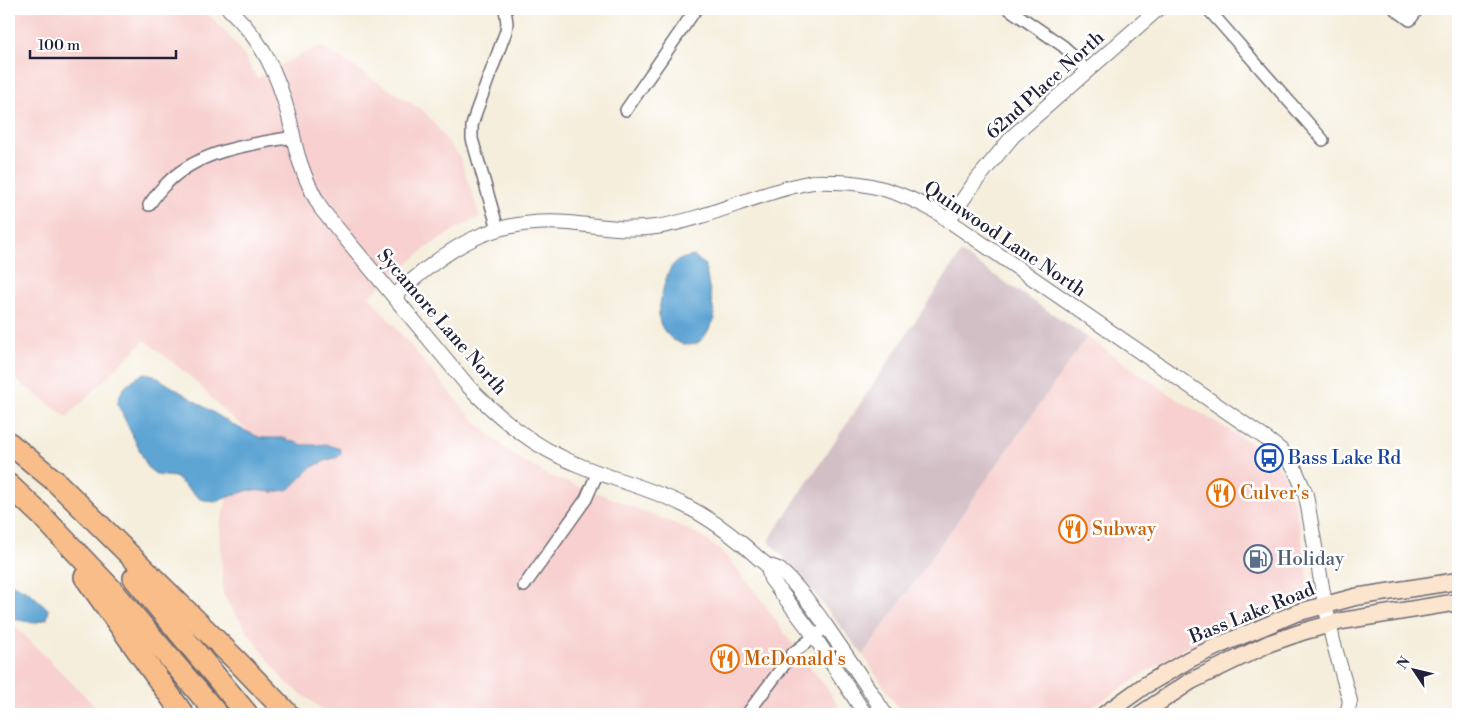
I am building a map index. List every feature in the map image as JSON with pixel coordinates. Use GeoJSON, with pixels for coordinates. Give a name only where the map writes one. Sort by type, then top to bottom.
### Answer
{"type":"FeatureCollection","features":[{"type":"Feature","properties":{"kind":"highway"},"geometry":{"type":"LineString","coordinates":[[9,443],[55,481],[288,714]]}},
{"type":"Feature","properties":{"kind":"highway"},"geometry":{"type":"LineString","coordinates":[[9,447],[98,536],[152,598],[247,714]]}},
{"type":"Feature","properties":{"kind":"highway"},"geometry":{"type":"LineString","coordinates":[[9,485],[113,591],[217,714]]}},
{"type":"Feature","properties":{"kind":"highway"},"geometry":{"type":"LineString","coordinates":[[41,516],[183,714]]}},
{"type":"Feature","properties":{"kind":"highway"},"geometry":{"type":"LineString","coordinates":[[272,696],[296,714]]}},
{"type":"Feature","properties":{"kind":"main road","name":"Bass Lake Road"},"geometry":{"type":"LineString","coordinates":[[1105,714],[1144,686],[1190,659],[1296,613],[1325,604],[1382,592],[1458,581]]}},
{"type":"Feature","properties":{"kind":"main road","name":"Bass Lake Road"},"geometry":{"type":"LineString","coordinates":[[1141,714],[1191,681],[1270,643],[1330,624],[1458,602]]}},
{"type":"Feature","properties":{"kind":"street","name":"Sycamore Lane North"},"geometry":{"type":"LineString","coordinates":[[229,9],[244,24],[269,60],[282,92],[300,165],[322,210],[468,386],[488,407],[536,443],[561,457],[683,505],[714,523],[767,565],[779,569],[827,628],[885,714]]}},
{"type":"Feature","properties":{"kind":"street"},"geometry":{"type":"LineString","coordinates":[[498,229],[472,139],[472,126],[506,31],[508,23],[505,9]]}},
{"type":"Feature","properties":{"kind":"street"},"geometry":{"type":"LineString","coordinates":[[626,110],[696,9]]}},
{"type":"Feature","properties":{"kind":"street"},"geometry":{"type":"LineString","coordinates":[[1009,9],[1063,46],[1075,57],[1086,72]]}},
{"type":"Feature","properties":{"kind":"street","name":"62nd Place North"},"geometry":{"type":"LineString","coordinates":[[948,220],[975,182],[1013,136],[1158,9]]}},
{"type":"Feature","properties":{"kind":"street"},"geometry":{"type":"LineString","coordinates":[[1208,9],[1323,140]]}},
{"type":"Feature","properties":{"kind":"street"},"geometry":{"type":"LineString","coordinates":[[1395,9],[1410,20],[1418,9]]}},
{"type":"Feature","properties":{"kind":"street"},"geometry":{"type":"LineString","coordinates":[[149,205],[171,180],[204,158],[242,146],[293,137]]}},
{"type":"Feature","properties":{"kind":"street","name":"Quinwood Lane North"},"geometry":{"type":"LineString","coordinates":[[394,296],[439,259],[457,247],[478,236],[522,224],[545,222],[626,229],[656,227],[698,217],[759,197],[814,182],[860,183],[886,188],[913,199],[948,220],[1282,451],[1294,467],[1306,494],[1325,604],[1350,701],[1347,714]]}},
{"type":"Feature","properties":{"kind":"street"},"geometry":{"type":"LineString","coordinates":[[524,586],[586,499],[598,472]]}},
{"type":"Feature","properties":{"kind":"street","name":"Sycamore Lane North"},"geometry":{"type":"LineString","coordinates":[[767,565],[771,578],[814,636],[865,714]]}},
{"type":"Feature","properties":{"kind":"street"},"geometry":{"type":"LineString","coordinates":[[747,714],[789,658],[814,636],[827,628]]}},
{"type":"Feature","properties":{"kind":"shaded area"},"geometry":{"type":"Polygon","coordinates":[[[9,9],[199,9],[210,16],[226,32],[245,57],[257,78],[321,46],[425,112],[460,157],[480,217],[457,228],[425,249],[369,296],[464,409],[485,431],[515,456],[548,475],[669,521],[700,535],[727,556],[826,687],[844,714],[329,714],[284,681],[223,595],[220,524],[247,430],[224,411],[191,377],[145,340],[67,417],[9,375],[9,9]]]}},
{"type":"Feature","properties":{"kind":"shaded area"},"geometry":{"type":"Polygon","coordinates":[[[961,253],[1087,337],[863,655],[798,573],[768,541],[961,253]]]}},
{"type":"Feature","properties":{"kind":"shaded area"},"geometry":{"type":"Polygon","coordinates":[[[1087,337],[1175,398],[1256,446],[1271,458],[1282,471],[1296,507],[1311,594],[1226,626],[1184,648],[1081,714],[902,714],[863,655],[1087,337]]]}},
{"type":"Feature","properties":{"kind":"shaded area"},"geometry":{"type":"Polygon","coordinates":[[[9,619],[27,638],[103,714],[9,714],[9,619]]]}},
{"type":"Feature","properties":{"kind":"water"},"geometry":{"type":"Polygon","coordinates":[[[694,256],[705,265],[715,319],[699,342],[686,345],[673,340],[663,329],[660,323],[659,312],[663,290],[670,269],[680,260],[694,256]]]}},
{"type":"Feature","properties":{"kind":"water"},"geometry":{"type":"Polygon","coordinates":[[[145,373],[153,375],[235,426],[261,438],[283,438],[303,445],[326,444],[340,449],[341,454],[338,457],[312,467],[290,489],[274,492],[249,490],[214,502],[200,499],[175,477],[157,475],[148,468],[118,405],[118,400],[123,390],[136,378],[145,373]]]}},
{"type":"Feature","properties":{"kind":"water"},"geometry":{"type":"Polygon","coordinates":[[[9,584],[26,590],[49,610],[47,619],[34,623],[9,618],[9,584]]]}},
{"type":"Feature","properties":{"kind":"place","name":"Bass Lake Rd"},"geometry":{"type":"Point","coordinates":[1269,458]}},
{"type":"Feature","properties":{"kind":"place","name":"Culver's"},"geometry":{"type":"Point","coordinates":[1221,493]}},
{"type":"Feature","properties":{"kind":"place","name":"Subway"},"geometry":{"type":"Point","coordinates":[1073,529]}},
{"type":"Feature","properties":{"kind":"place","name":"Holiday"},"geometry":{"type":"Point","coordinates":[1258,559]}},
{"type":"Feature","properties":{"kind":"place","name":"McDonald's"},"geometry":{"type":"Point","coordinates":[725,659]}}]}
